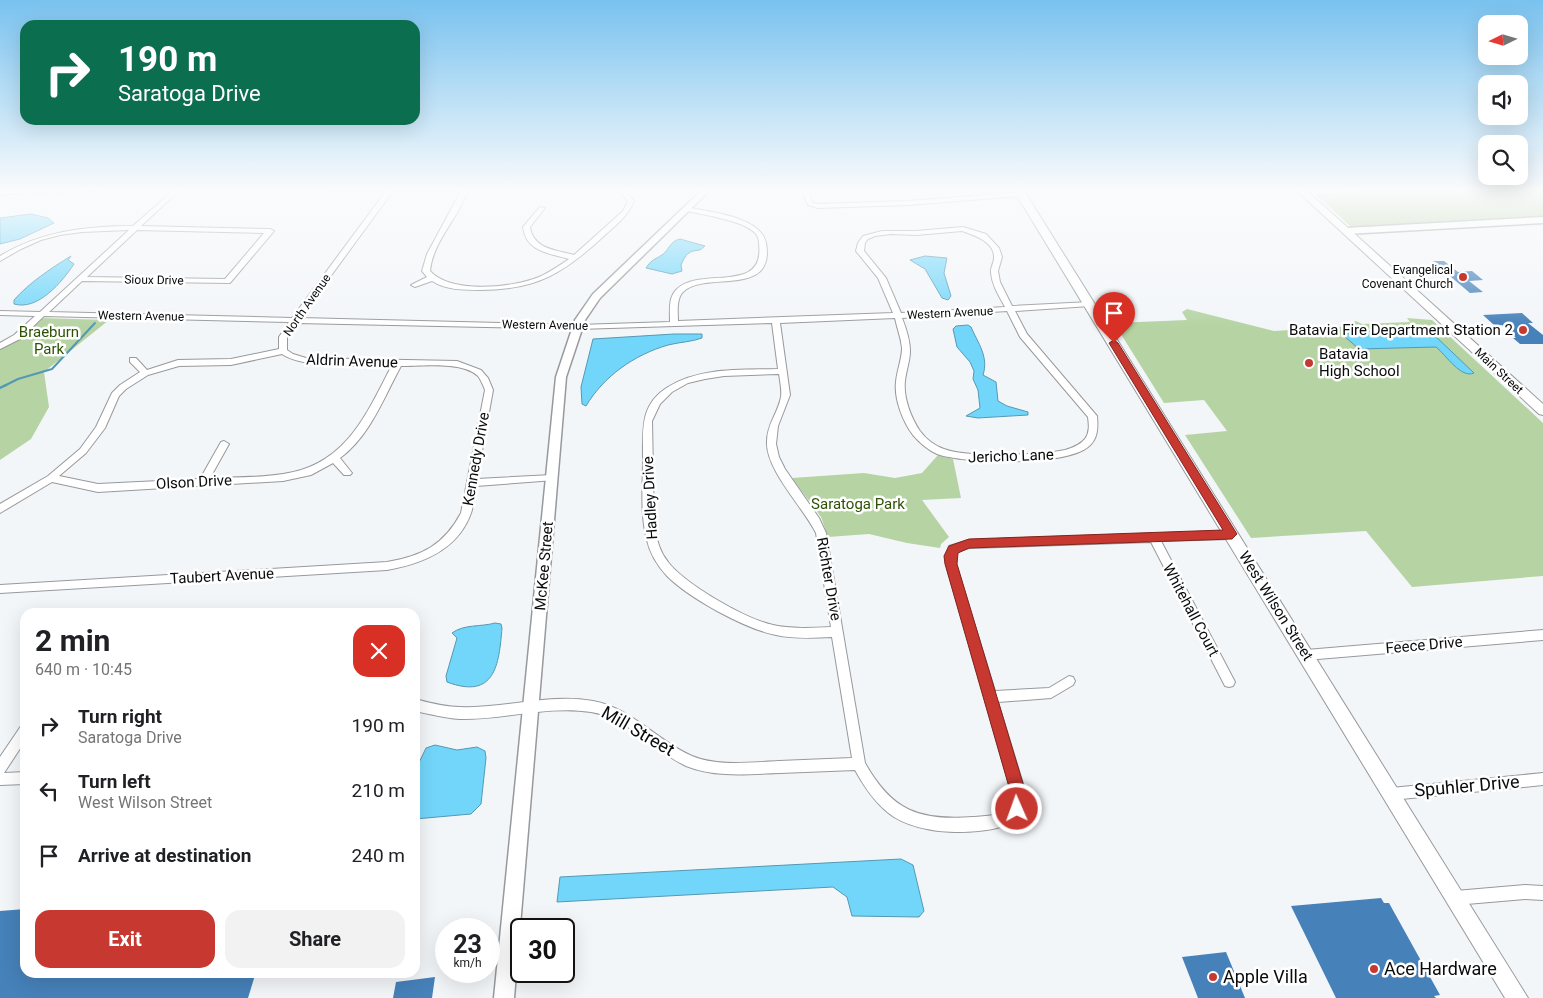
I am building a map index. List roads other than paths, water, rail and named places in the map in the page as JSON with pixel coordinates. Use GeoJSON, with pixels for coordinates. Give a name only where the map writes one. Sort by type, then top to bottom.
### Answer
{"type":"FeatureCollection","features":[{"type":"Feature","properties":{"kind":"main road","name":"West Wilson Street"},"geometry":{"type":"LineString","coordinates":[[1048,236],[1517,998]]}},
{"type":"Feature","properties":{"kind":"main road","name":"Main Street"},"geometry":{"type":"LineString","coordinates":[[1351,236],[1543,411]]}},
{"type":"Feature","properties":{"kind":"street"},"geometry":{"type":"LineString","coordinates":[[0,259],[32,242],[55,236]]}},
{"type":"Feature","properties":{"kind":"street"},"geometry":{"type":"LineString","coordinates":[[0,346],[17,337],[127,236]]}},
{"type":"Feature","properties":{"kind":"street","name":"Sioux Drive"},"geometry":{"type":"LineString","coordinates":[[81,279],[227,281],[266,236]]}},
{"type":"Feature","properties":{"kind":"street","name":"North Avenue"},"geometry":{"type":"LineString","coordinates":[[283,351],[283,337],[357,236]]}},
{"type":"Feature","properties":{"kind":"street"},"geometry":{"type":"LineString","coordinates":[[442,236],[426,262],[426,271],[432,278],[442,284],[459,288],[534,286],[575,258],[600,236]]}},
{"type":"Feature","properties":{"kind":"street"},"geometry":{"type":"LineString","coordinates":[[526,236],[533,244],[540,248],[575,258]]}},
{"type":"Feature","properties":{"kind":"street","name":"McKee Street"},"geometry":{"type":"LineString","coordinates":[[504,998],[561,378],[580,320],[596,296],[659,236]]}},
{"type":"Feature","properties":{"kind":"street"},"geometry":{"type":"LineString","coordinates":[[674,323],[675,299],[681,289],[698,282],[723,281],[744,276],[756,270],[764,259],[762,239],[759,236]]}},
{"type":"Feature","properties":{"kind":"street"},"geometry":{"type":"LineString","coordinates":[[874,236],[863,240],[860,251],[883,280],[896,316]]}},
{"type":"Feature","properties":{"kind":"street"},"geometry":{"type":"LineString","coordinates":[[981,236],[990,241],[997,252],[995,276],[1010,309]]}},
{"type":"Feature","properties":{"kind":"street"},"geometry":{"type":"LineString","coordinates":[[416,285],[432,278]]}},
{"type":"Feature","properties":{"kind":"street","name":"Western Avenue"},"geometry":{"type":"LineString","coordinates":[[0,314],[578,327],[896,316],[1090,304]]}},
{"type":"Feature","properties":{"kind":"street","name":"Jericho Lane"},"geometry":{"type":"LineString","coordinates":[[896,316],[906,347],[900,379],[902,396],[916,433],[933,449],[959,457],[971,458],[1052,455],[1073,451],[1087,442],[1093,435],[1092,416],[1028,344],[1010,309]]}},
{"type":"Feature","properties":{"kind":"street","name":"Richter Drive"},"geometry":{"type":"LineString","coordinates":[[776,321],[786,395],[772,431],[772,450],[778,467],[812,513],[821,533],[860,764],[868,782],[882,799],[899,812],[919,821],[937,824],[998,821],[1009,817],[1017,809],[1019,798],[991,697]]}},
{"type":"Feature","properties":{"kind":"street"},"geometry":{"type":"LineString","coordinates":[[0,509],[51,478],[82,451],[103,422],[115,395],[145,373],[178,363],[231,362],[283,351]]}},
{"type":"Feature","properties":{"kind":"street","name":"Aldrin Avenue"},"geometry":{"type":"LineString","coordinates":[[283,351],[290,356],[305,361],[457,364],[474,369]]}},
{"type":"Feature","properties":{"kind":"street"},"geometry":{"type":"LineString","coordinates":[[133,360],[145,373]]}},
{"type":"Feature","properties":{"kind":"street","name":"Olson Drive"},"geometry":{"type":"LineString","coordinates":[[51,478],[98,488],[297,476],[335,459],[351,446],[398,363]]}},
{"type":"Feature","properties":{"kind":"street","name":"Kennedy Drive"},"geometry":{"type":"LineString","coordinates":[[441,547],[456,532],[466,513],[472,483],[488,390],[485,378],[474,369]]}},
{"type":"Feature","properties":{"kind":"street","name":"Hadley Drive"},"geometry":{"type":"LineString","coordinates":[[784,371],[706,376],[692,379],[679,384],[657,400],[650,410],[647,421],[648,526],[650,541],[656,554],[673,576],[684,585],[744,619],[766,628],[785,632],[838,632]]}},
{"type":"Feature","properties":{"kind":"street"},"geometry":{"type":"LineString","coordinates":[[203,482],[224,444]]}},
{"type":"Feature","properties":{"kind":"street"},"geometry":{"type":"LineString","coordinates":[[335,459],[347,473]]}},
{"type":"Feature","properties":{"kind":"street"},"geometry":{"type":"LineString","coordinates":[[472,483],[552,478]]}},
{"type":"Feature","properties":{"kind":"street"},"geometry":{"type":"LineString","coordinates":[[1069,681],[1051,693],[991,697],[951,564],[950,556],[953,550],[969,544],[1232,534]]}},
{"type":"Feature","properties":{"kind":"street","name":"Whitehall Court"},"geometry":{"type":"LineString","coordinates":[[1154,538],[1229,682]]}},
{"type":"Feature","properties":{"kind":"street","name":"Taubert Avenue"},"geometry":{"type":"LineString","coordinates":[[0,589],[387,566],[405,563],[441,547]]}},
{"type":"Feature","properties":{"kind":"street","name":"Feece Drive"},"geometry":{"type":"LineString","coordinates":[[1306,655],[1543,635]]}},
{"type":"Feature","properties":{"kind":"street","name":"Mill Street"},"geometry":{"type":"LineString","coordinates":[[420,706],[445,712],[466,713],[576,704],[596,707],[616,715],[673,753],[692,762],[718,768],[744,769],[860,764]]}},
{"type":"Feature","properties":{"kind":"street"},"geometry":{"type":"LineString","coordinates":[[0,768],[20,738]]}},
{"type":"Feature","properties":{"kind":"street"},"geometry":{"type":"LineString","coordinates":[[0,779],[20,778]]}},
{"type":"Feature","properties":{"kind":"street","name":"Spuhler Drive"},"geometry":{"type":"LineString","coordinates":[[1391,794],[1543,779]]}},
{"type":"Feature","properties":{"kind":"street"},"geometry":{"type":"LineString","coordinates":[[1455,898],[1525,892],[1543,893]]}},
{"type":"Feature","properties":{"kind":"water"},"geometry":{"type":"Polygon","coordinates":[[[0,236],[27,236],[20,239],[0,244],[0,236]]]}},
{"type":"Feature","properties":{"kind":"water"},"geometry":{"type":"Polygon","coordinates":[[[680,239],[705,246],[700,250],[690,252],[686,256],[681,265],[682,271],[672,274],[646,268],[674,242],[680,239]]]}},
{"type":"Feature","properties":{"kind":"water"},"geometry":{"type":"Polygon","coordinates":[[[71,256],[68,260],[74,264],[63,279],[48,293],[32,303],[14,304],[14,300],[20,293],[71,256]]]}},
{"type":"Feature","properties":{"kind":"water"},"geometry":{"type":"Polygon","coordinates":[[[925,256],[947,258],[944,273],[951,296],[948,300],[942,298],[925,269],[910,260],[925,256]]]}},
{"type":"Feature","properties":{"kind":"water"},"geometry":{"type":"Polygon","coordinates":[[[968,325],[971,327],[984,356],[983,375],[996,382],[998,401],[1007,406],[1028,412],[1028,415],[978,418],[966,416],[980,408],[978,390],[973,379],[974,371],[970,362],[957,347],[953,329],[956,326],[968,325]]]}},
{"type":"Feature","properties":{"kind":"water"},"geometry":{"type":"Polygon","coordinates":[[[1416,328],[1431,332],[1474,373],[1464,373],[1459,370],[1436,347],[1359,349],[1344,336],[1347,333],[1416,328]]]}},
{"type":"Feature","properties":{"kind":"water"},"geometry":{"type":"Polygon","coordinates":[[[702,334],[702,338],[655,349],[632,361],[611,376],[593,395],[586,406],[582,404],[581,387],[593,339],[702,334]]]}},
{"type":"Feature","properties":{"kind":"water"},"geometry":{"type":"Polygon","coordinates":[[[495,623],[501,624],[502,628],[499,655],[491,676],[485,683],[475,686],[463,686],[447,682],[446,676],[457,638],[452,633],[467,627],[495,623]]]}},
{"type":"Feature","properties":{"kind":"water"},"geometry":{"type":"Polygon","coordinates":[[[435,745],[457,750],[477,747],[485,751],[486,758],[481,804],[471,814],[420,819],[420,761],[426,748],[435,745]]]}},
{"type":"Feature","properties":{"kind":"water"},"geometry":{"type":"Polygon","coordinates":[[[901,859],[913,865],[924,911],[919,917],[852,916],[847,897],[833,887],[557,902],[560,877],[901,859]]]}},
{"type":"Feature","properties":{"kind":"waterway"},"geometry":{"type":"LineString","coordinates":[[0,388],[18,379],[52,369],[95,323]]}},
{"type":"Feature","properties":{"kind":"place","name":"Evangelical Covenant Church"},"geometry":{"type":"Point","coordinates":[1463,277]}},
{"type":"Feature","properties":{"kind":"place","name":"Batavia Fire Department Station 2"},"geometry":{"type":"Point","coordinates":[1523,330]}},
{"type":"Feature","properties":{"kind":"place","name":"Batavia High School"},"geometry":{"type":"Point","coordinates":[1309,363]}},
{"type":"Feature","properties":{"kind":"place","name":"Ace Hardware"},"geometry":{"type":"Point","coordinates":[1374,969]}},
{"type":"Feature","properties":{"kind":"place","name":"Apple Villa"},"geometry":{"type":"Point","coordinates":[1213,977]}},
{"type":"Feature","properties":{"kind":"park label","name":"Braeburn Park"},"geometry":{"type":"Point","coordinates":[49,340]}},
{"type":"Feature","properties":{"kind":"park label","name":"Saratoga Park"},"geometry":{"type":"Point","coordinates":[858,504]}}]}
